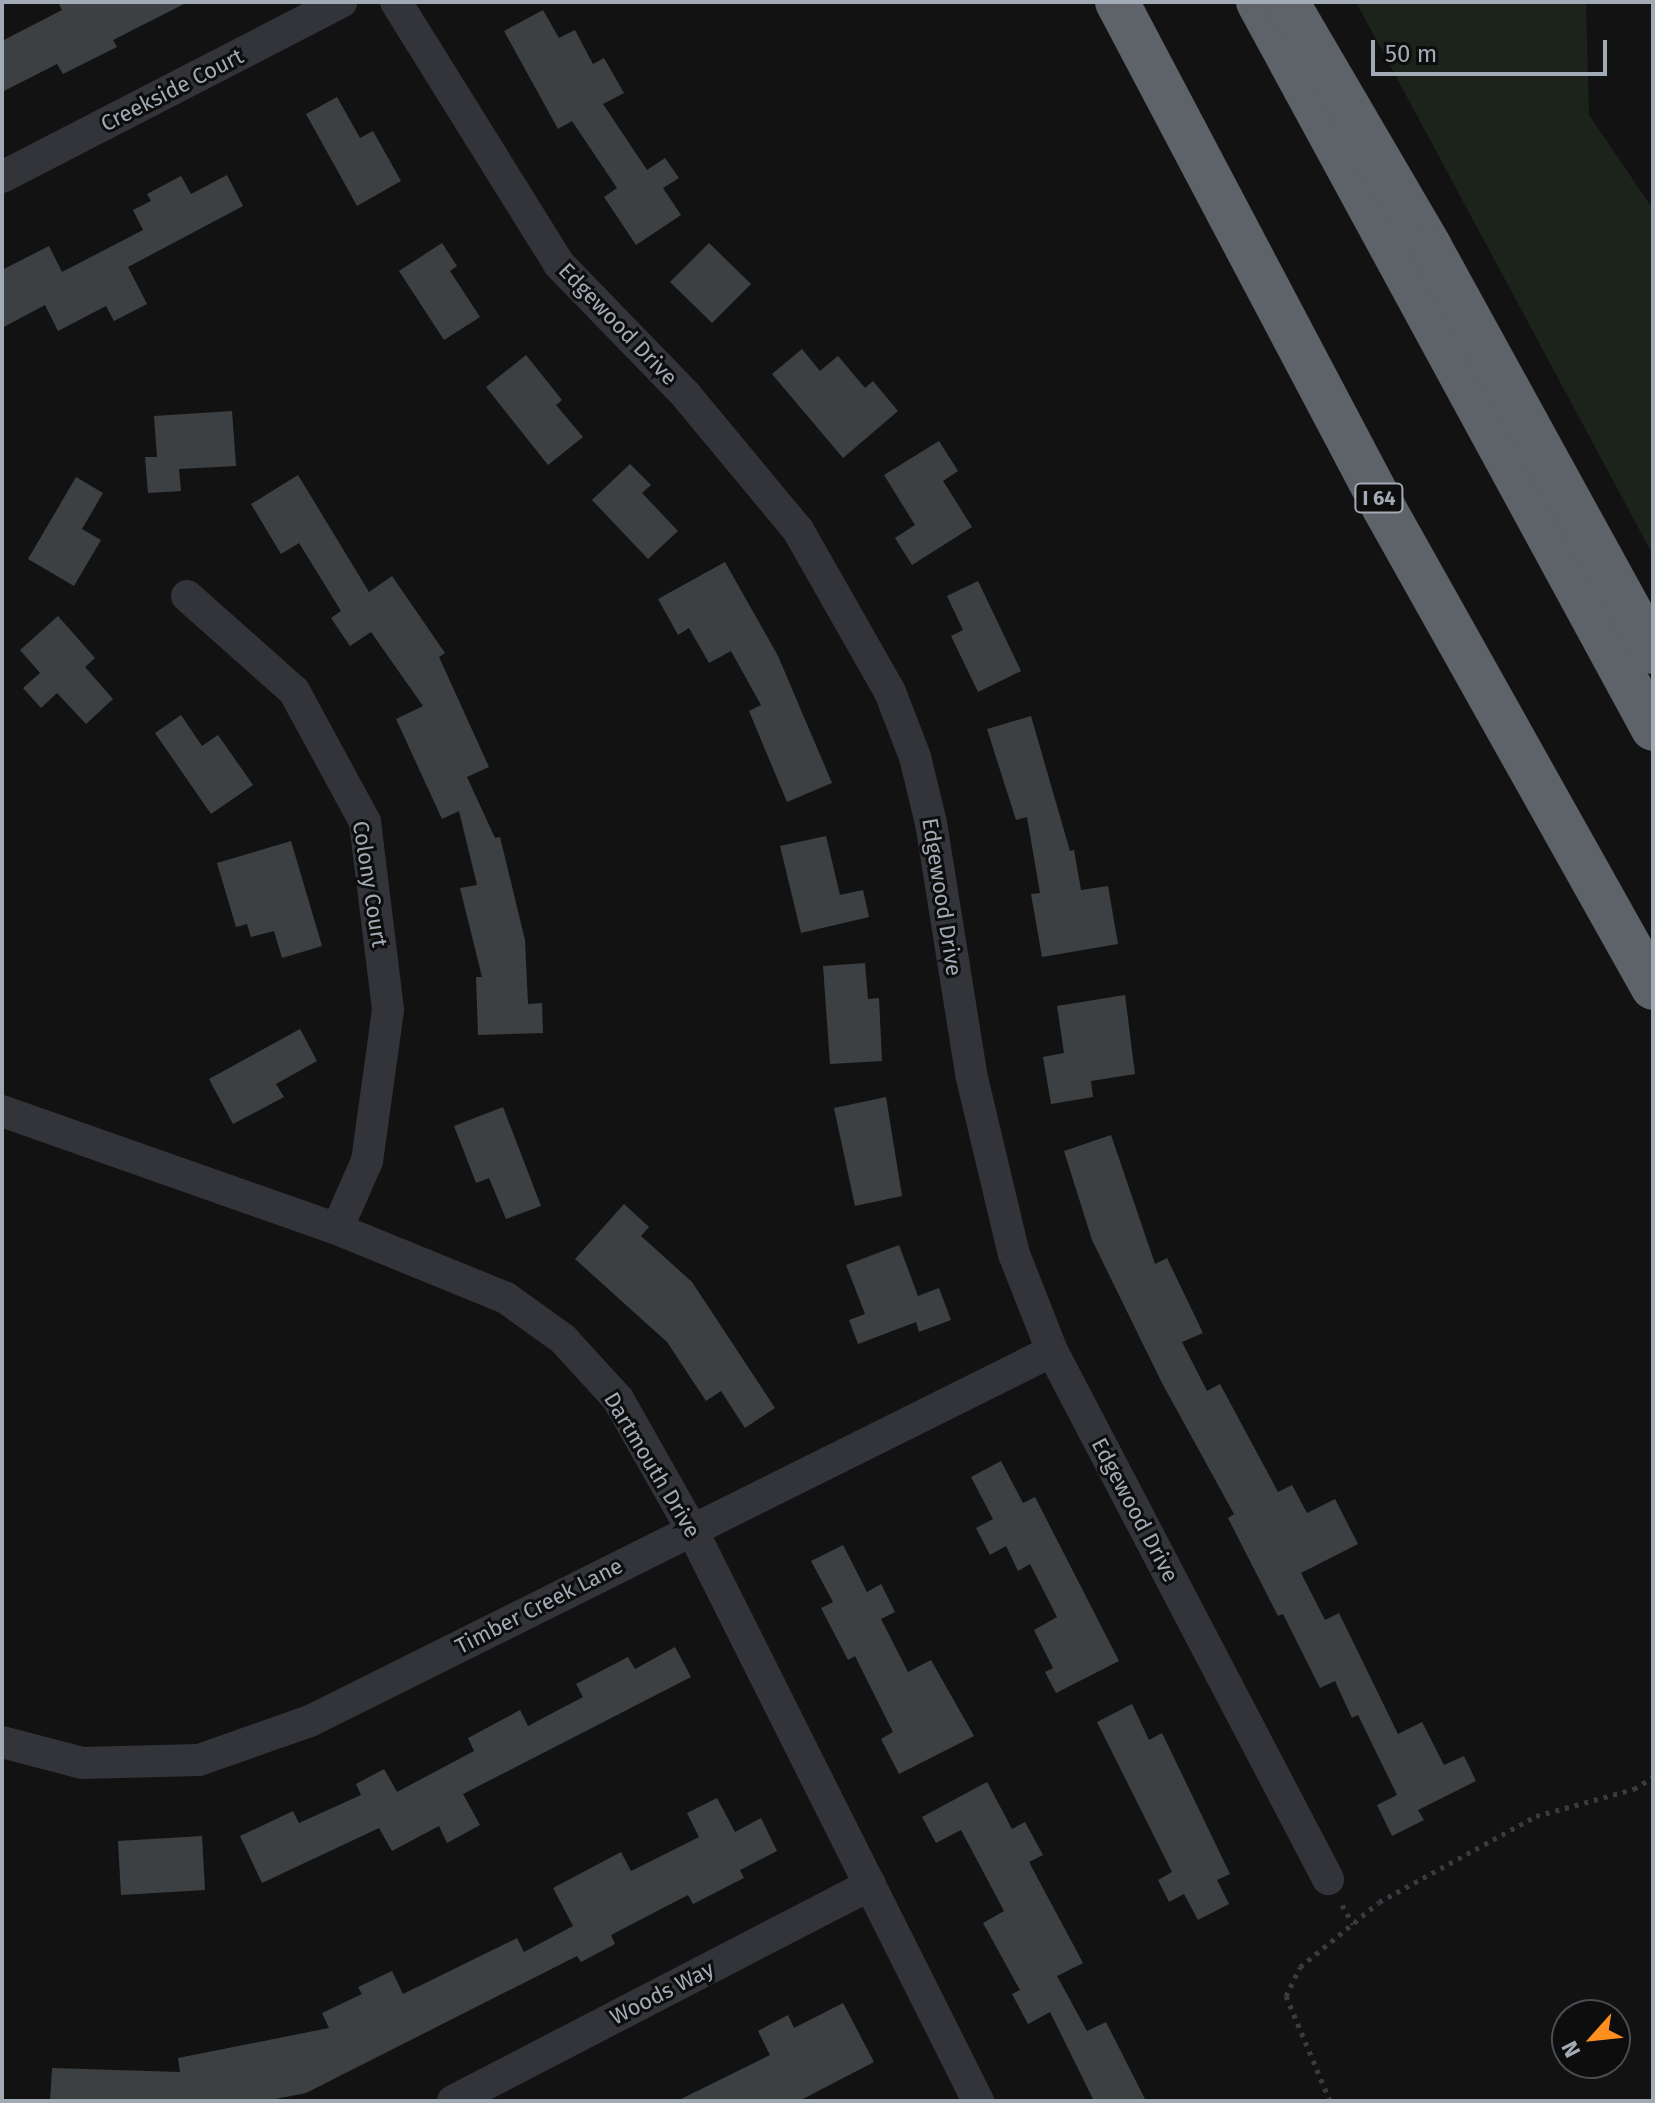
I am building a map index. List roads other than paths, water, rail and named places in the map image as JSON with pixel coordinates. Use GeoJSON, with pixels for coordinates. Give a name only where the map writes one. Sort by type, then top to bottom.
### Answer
{"type":"FeatureCollection","features":[{"type":"Feature","properties":{"kind":"highway","name":"I 64"},"geometry":{"type":"LineString","coordinates":[[1117,2],[1384,508],[1653,988]]}},
{"type":"Feature","properties":{"kind":"highway"},"geometry":{"type":"LineString","coordinates":[[1258,2],[1653,729]]}},
{"type":"Feature","properties":{"kind":"highway"},"geometry":{"type":"LineString","coordinates":[[1287,2],[1422,233],[1653,652]]}},
{"type":"Feature","properties":{"kind":"street","name":"Creekside Court"},"geometry":{"type":"LineString","coordinates":[[2,177],[341,2]]}},
{"type":"Feature","properties":{"kind":"street","name":"Edgewood Drive"},"geometry":{"type":"LineString","coordinates":[[396,2],[559,264],[685,394],[798,530],[890,692],[915,757],[931,823],[971,1074],[1011,1239],[1052,1351],[1328,1879]]}},
{"type":"Feature","properties":{"kind":"street","name":"Colony Court"},"geometry":{"type":"LineString","coordinates":[[187,596],[294,691],[365,822],[388,1010],[367,1161],[337,1229]]}},
{"type":"Feature","properties":{"kind":"street","name":"Dartmouth Drive"},"geometry":{"type":"LineString","coordinates":[[2,1111],[337,1229],[506,1298],[563,1339],[618,1399],[692,1530],[978,2101]]}},
{"type":"Feature","properties":{"kind":"street","name":"Timber Creek Lane"},"geometry":{"type":"LineString","coordinates":[[2,1742],[82,1763],[199,1760],[310,1721],[1052,1351]]}},
{"type":"Feature","properties":{"kind":"street","name":"Woods Way"},"geometry":{"type":"LineString","coordinates":[[453,2101],[870,1885]]}}]}
